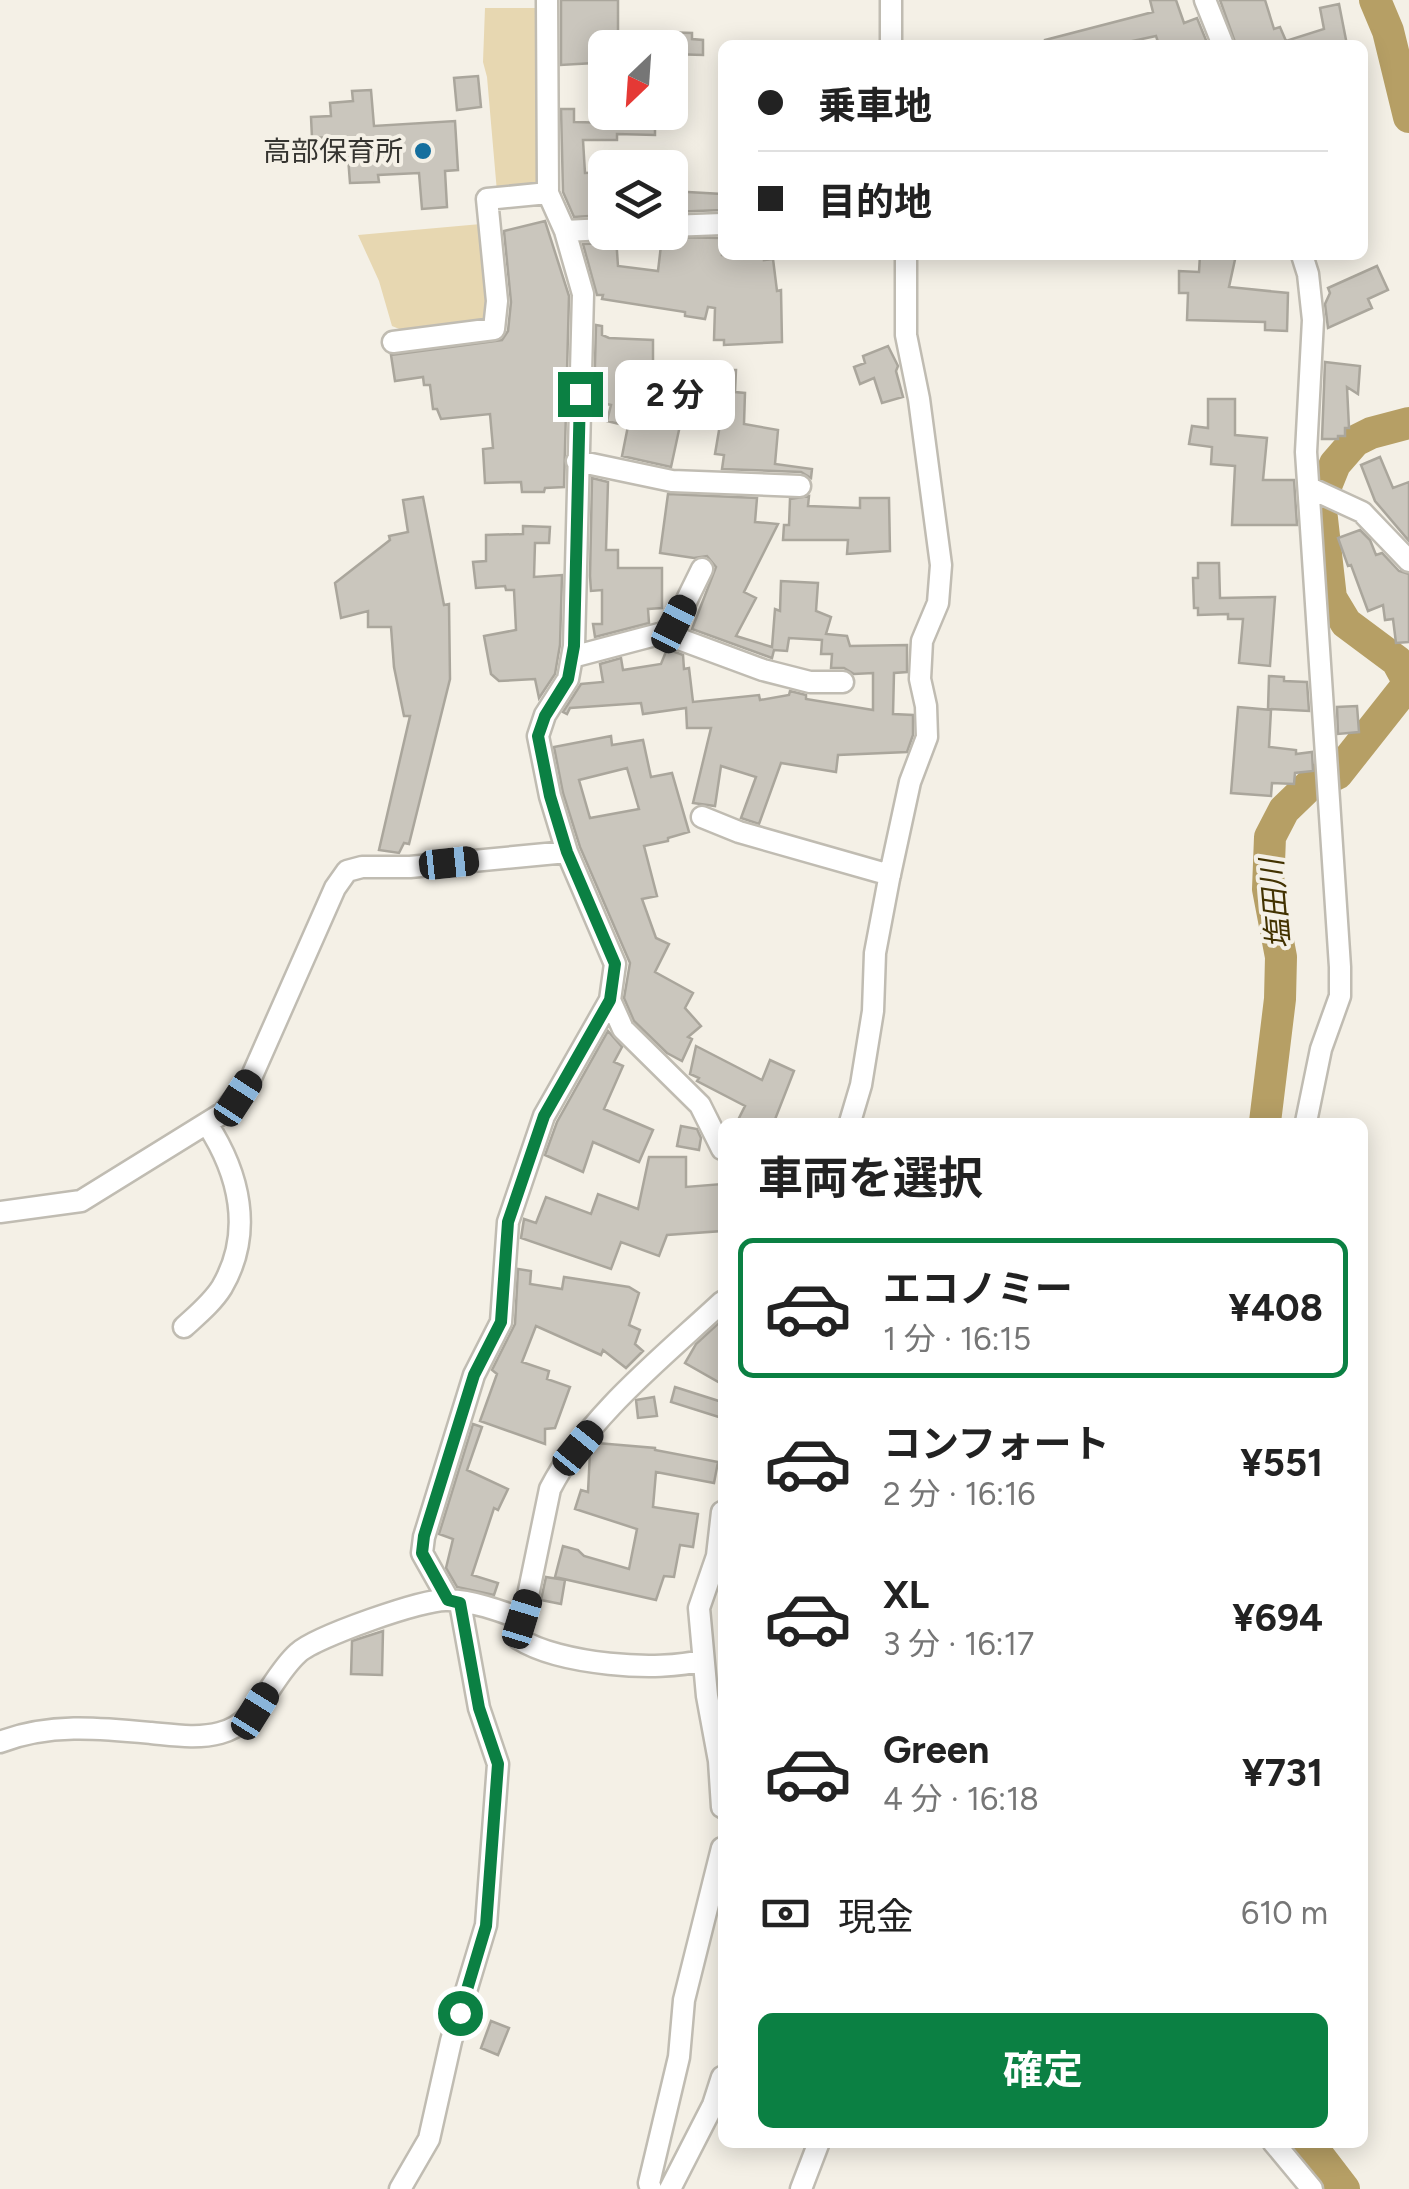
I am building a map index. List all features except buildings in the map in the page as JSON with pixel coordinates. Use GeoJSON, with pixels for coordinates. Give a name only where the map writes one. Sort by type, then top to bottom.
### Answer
{"type":"FeatureCollection","features":[{"type":"Feature","properties":{"kind":"street"},"geometry":{"type":"LineString","coordinates":[[400,2189],[429,2139],[451,2041],[486,1926],[498,1764],[479,1708],[454,1601],[422,1553],[424,1536],[474,1375],[501,1322],[508,1222],[544,1116],[610,1000],[615,964],[567,852],[538,736],[545,716],[568,679],[572,658],[584,294],[548,193],[547,0]]}},
{"type":"Feature","properties":{"kind":"street"},"geometry":{"type":"LineString","coordinates":[[891,0],[891,40]]}},
{"type":"Feature","properties":{"kind":"street"},"geometry":{"type":"LineString","coordinates":[[1205,0],[1222,40]]}},
{"type":"Feature","properties":{"kind":"street"},"geometry":{"type":"LineString","coordinates":[[394,342],[494,329],[497,300],[487,199],[548,193]]}},
{"type":"Feature","properties":{"kind":"street"},"geometry":{"type":"LineString","coordinates":[[688,225],[718,224]]}},
{"type":"Feature","properties":{"kind":"street"},"geometry":{"type":"LineString","coordinates":[[565,232],[588,231]]}},
{"type":"Feature","properties":{"kind":"street"},"geometry":{"type":"LineString","coordinates":[[851,1118],[874,1011],[875,953],[890,875],[910,782],[927,737],[920,679],[922,641],[938,604],[941,565],[920,399],[906,335],[906,260]]}},
{"type":"Feature","properties":{"kind":"street"},"geometry":{"type":"LineString","coordinates":[[1304,260],[1313,320],[1306,452],[1340,996],[1321,1049],[1307,1118]]}},
{"type":"Feature","properties":{"kind":"street"},"geometry":{"type":"LineString","coordinates":[[577,462],[672,481],[800,486]]}},
{"type":"Feature","properties":{"kind":"street"},"geometry":{"type":"LineString","coordinates":[[1310,488],[1362,512],[1409,562]]}},
{"type":"Feature","properties":{"kind":"street"},"geometry":{"type":"LineString","coordinates":[[572,658],[663,633],[674,624],[702,569]]}},
{"type":"Feature","properties":{"kind":"street"},"geometry":{"type":"LineString","coordinates":[[663,633],[763,670],[810,682],[843,682]]}},
{"type":"Feature","properties":{"kind":"street"},"geometry":{"type":"LineString","coordinates":[[702,818],[890,875]]}},
{"type":"Feature","properties":{"kind":"street"},"geometry":{"type":"LineString","coordinates":[[0,1212],[81,1201],[224,1113],[251,1078],[335,888],[347,871],[567,852]]}},
{"type":"Feature","properties":{"kind":"street"},"geometry":{"type":"LineString","coordinates":[[610,1000],[622,1029],[700,1105],[718,1141]]}},
{"type":"Feature","properties":{"kind":"street"},"geometry":{"type":"LineString","coordinates":[[184,1327],[221,1288],[238,1239],[240,1212],[233,1172],[207,1124]]}},
{"type":"Feature","properties":{"kind":"street"},"geometry":{"type":"LineString","coordinates":[[703,1660],[653,1668],[589,1660],[529,1645],[519,1638],[534,1581],[550,1489],[558,1473],[646,1372],[718,1306]]}},
{"type":"Feature","properties":{"kind":"street"},"geometry":{"type":"LineString","coordinates":[[718,1547],[699,1608],[718,1754]]}},
{"type":"Feature","properties":{"kind":"street"},"geometry":{"type":"LineString","coordinates":[[0,1742],[28,1731],[87,1727],[184,1736],[218,1734],[242,1724],[255,1711],[280,1671],[300,1650],[362,1622],[454,1601],[482,1604],[522,1619]]}},
{"type":"Feature","properties":{"kind":"street"},"geometry":{"type":"LineString","coordinates":[[650,2189],[679,2057],[684,2000],[718,1864]]}},
{"type":"Feature","properties":{"kind":"street"},"geometry":{"type":"LineString","coordinates":[[670,2189],[718,2090]]}},
{"type":"Feature","properties":{"kind":"street"},"geometry":{"type":"LineString","coordinates":[[801,2189],[817,2148]]}},
{"type":"Feature","properties":{"kind":"street"},"geometry":{"type":"LineString","coordinates":[[1278,2148],[1312,2189]]}},
{"type":"Feature","properties":{"kind":"shaded area"},"geometry":{"type":"Polygon","coordinates":[[[485,8],[536,8],[538,183],[531,189],[497,192],[483,62],[485,8]]]}},
{"type":"Feature","properties":{"kind":"shaded area"},"geometry":{"type":"Polygon","coordinates":[[[481,224],[488,267],[486,322],[409,333],[392,326],[379,281],[358,235],[481,224]]]}},
{"type":"Feature","properties":{"kind":"waterway","name":"塩田川"},"geometry":{"type":"LineString","coordinates":[[1375,0],[1388,31],[1409,117]]}},
{"type":"Feature","properties":{"kind":"waterway","name":"塩田川"},"geometry":{"type":"LineString","coordinates":[[1409,423],[1355,441],[1335,464],[1320,501],[1331,598],[1346,623],[1397,661],[1409,683]]}},
{"type":"Feature","properties":{"kind":"waterway","name":"塩田川"},"geometry":{"type":"LineString","coordinates":[[1265,1118],[1280,999],[1281,957],[1268,889],[1270,837],[1284,810],[1315,780],[1337,774],[1409,683]]}},
{"type":"Feature","properties":{"kind":"waterway","name":"塩田川"},"geometry":{"type":"LineString","coordinates":[[1313,2148],[1344,2189]]}},
{"type":"Feature","properties":{"kind":"place","name":"高部保育所"},"geometry":{"type":"Point","coordinates":[423,151]}},
{"type":"Feature","properties":{"kind":"route"},"geometry":{"type":"LineString","coordinates":[[460,2013],[486,1926],[498,1764],[479,1708],[460,1603],[448,1600],[422,1553],[424,1536],[474,1375],[501,1322],[508,1222],[544,1116],[610,1000],[615,964],[567,852],[538,736],[545,716],[568,679],[574,646],[580,394]]}}]}
